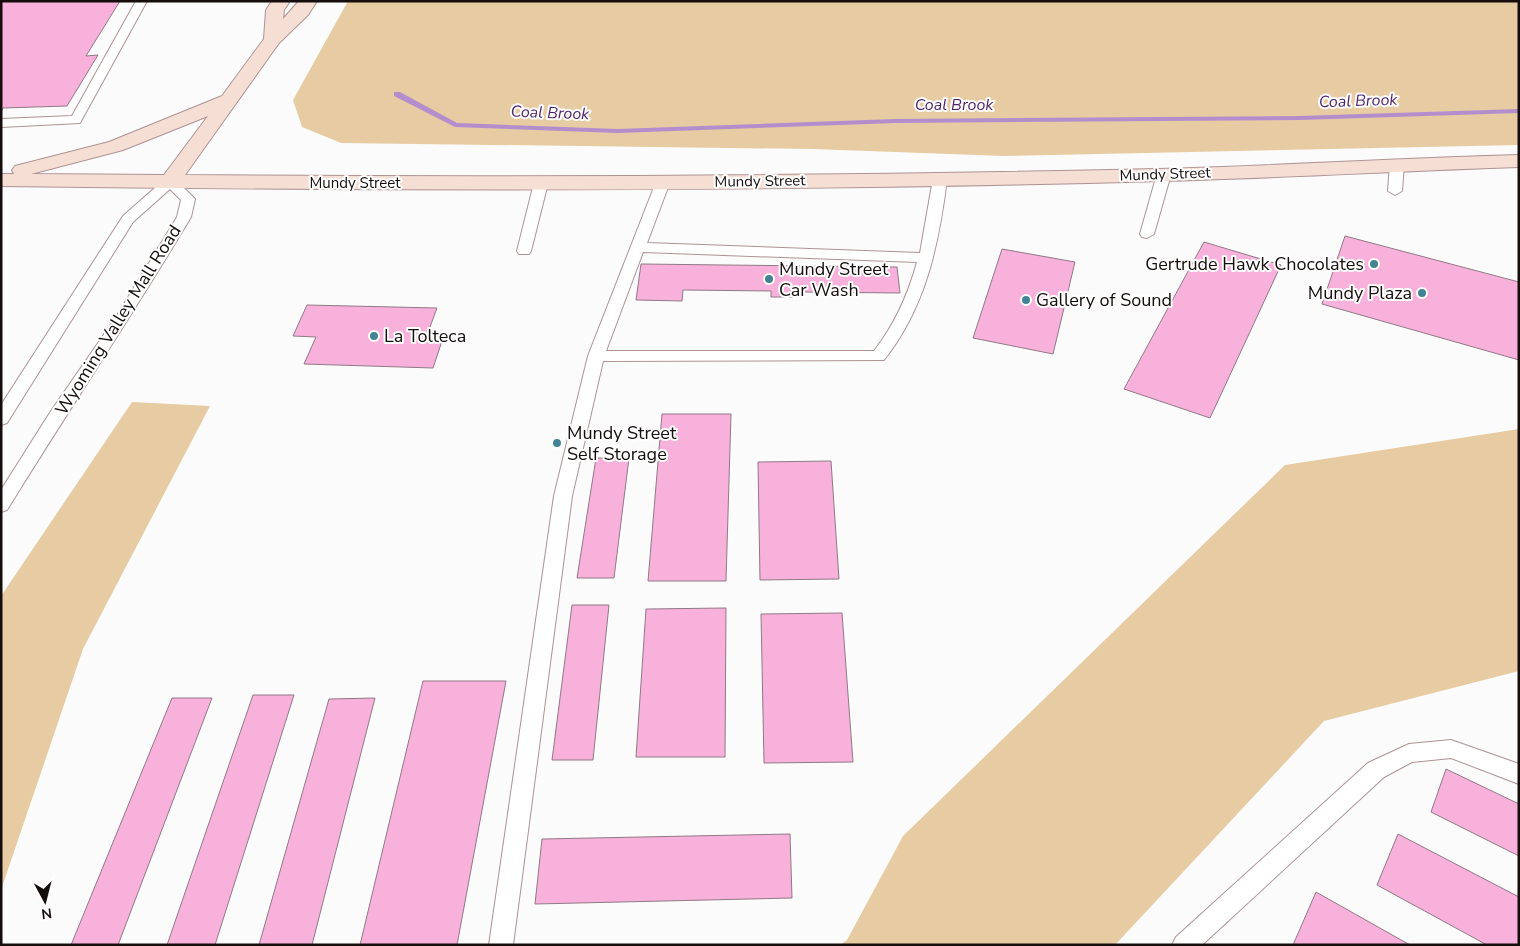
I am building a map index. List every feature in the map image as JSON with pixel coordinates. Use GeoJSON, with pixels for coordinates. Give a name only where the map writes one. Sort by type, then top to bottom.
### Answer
{"type":"FeatureCollection","features":[{"type":"Feature","properties":{"kind":"main road"},"geometry":{"type":"LineString","coordinates":[[273,39],[275,10],[281,1]]}},
{"type":"Feature","properties":{"kind":"main road"},"geometry":{"type":"LineString","coordinates":[[170,182],[273,39],[302,11],[308,1]]}},
{"type":"Feature","properties":{"kind":"main road"},"geometry":{"type":"LineString","coordinates":[[1,176],[116,146],[229,100]]}},
{"type":"Feature","properties":{"kind":"main road","name":"Mundy Street"},"geometry":{"type":"LineString","coordinates":[[1,180],[541,183],[940,179],[1164,174],[1519,161]]}},
{"type":"Feature","properties":{"kind":"lane"},"geometry":{"type":"LineString","coordinates":[[1,123],[76,120],[142,1]]}},
{"type":"Feature","properties":{"kind":"lane"},"geometry":{"type":"LineString","coordinates":[[1395,192],[1397,164]]}},
{"type":"Feature","properties":{"kind":"lane"},"geometry":{"type":"LineString","coordinates":[[1148,234],[1164,174]]}},
{"type":"Feature","properties":{"kind":"lane"},"geometry":{"type":"LineString","coordinates":[[596,356],[878,356],[900,326],[919,284],[940,179]]}},
{"type":"Feature","properties":{"kind":"lane","name":"Wyoming Valley Mall Road"},"geometry":{"type":"LineString","coordinates":[[1,419],[128,219],[170,182],[188,199],[184,217],[123,318],[57,415],[1,505]]}},
{"type":"Feature","properties":{"kind":"lane"},"geometry":{"type":"LineString","coordinates":[[501,945],[563,496],[596,356],[662,182]]}},
{"type":"Feature","properties":{"kind":"lane"},"geometry":{"type":"LineString","coordinates":[[524,251],[541,183]]}},
{"type":"Feature","properties":{"kind":"lane"},"geometry":{"type":"LineString","coordinates":[[638,247],[925,258]]}},
{"type":"Feature","properties":{"kind":"lane"},"geometry":{"type":"LineString","coordinates":[[1184,945],[1376,770],[1409,753],[1450,749],[1519,774]]}},
{"type":"Feature","properties":{"kind":"shaded area"},"geometry":{"type":"Polygon","coordinates":[[[348,1],[1519,1],[1519,145],[1004,156],[813,149],[341,143],[302,127],[293,100],[348,1]]]}},
{"type":"Feature","properties":{"kind":"shaded area"},"geometry":{"type":"Polygon","coordinates":[[[132,402],[210,406],[83,649],[1,890],[1,596],[132,402]]]}},
{"type":"Feature","properties":{"kind":"shaded area"},"geometry":{"type":"Polygon","coordinates":[[[1519,429],[1519,671],[1324,721],[1115,945],[840,945],[847,940],[903,836],[1285,465],[1519,429]]]}},
{"type":"Feature","properties":{"kind":"building"},"geometry":{"type":"Polygon","coordinates":[[[1,1],[120,1],[86,56],[98,55],[67,106],[3,108],[1,112],[1,1]]]}},
{"type":"Feature","properties":{"kind":"building","name":"Mundy Plaza"},"geometry":{"type":"Polygon","coordinates":[[[1345,236],[1519,282],[1519,360],[1322,304],[1345,236]]]}},
{"type":"Feature","properties":{"kind":"building"},"geometry":{"type":"Polygon","coordinates":[[[1204,242],[1281,265],[1210,418],[1124,389],[1204,242]]]}},
{"type":"Feature","properties":{"kind":"building","name":"Gallery of Sound"},"geometry":{"type":"Polygon","coordinates":[[[1002,249],[1075,262],[1053,354],[973,338],[1002,249]]]}},
{"type":"Feature","properties":{"kind":"building","name":"Mundy Street Car Wash"},"geometry":{"type":"Polygon","coordinates":[[[641,264],[897,267],[900,293],[803,292],[803,297],[771,297],[771,291],[683,290],[682,301],[636,300],[641,264]]]}},
{"type":"Feature","properties":{"kind":"building","name":"La Tolteca"},"geometry":{"type":"Polygon","coordinates":[[[307,305],[437,308],[427,335],[444,335],[433,368],[304,364],[316,337],[293,336],[307,305]]]}},
{"type":"Feature","properties":{"kind":"building"},"geometry":{"type":"Polygon","coordinates":[[[662,414],[731,414],[726,581],[648,581],[662,414]]]}},
{"type":"Feature","properties":{"kind":"building"},"geometry":{"type":"Polygon","coordinates":[[[596,458],[629,458],[614,578],[577,578],[596,458]]]}},
{"type":"Feature","properties":{"kind":"building"},"geometry":{"type":"Polygon","coordinates":[[[831,461],[839,579],[760,580],[758,462],[831,461]]]}},
{"type":"Feature","properties":{"kind":"building"},"geometry":{"type":"Polygon","coordinates":[[[572,605],[609,605],[593,760],[552,760],[572,605]]]}},
{"type":"Feature","properties":{"kind":"building"},"geometry":{"type":"Polygon","coordinates":[[[726,608],[725,757],[636,757],[646,609],[726,608]]]}},
{"type":"Feature","properties":{"kind":"building"},"geometry":{"type":"Polygon","coordinates":[[[842,613],[853,762],[764,763],[761,614],[842,613]]]}},
{"type":"Feature","properties":{"kind":"building"},"geometry":{"type":"Polygon","coordinates":[[[423,681],[506,681],[457,945],[360,945],[423,681]]]}},
{"type":"Feature","properties":{"kind":"building"},"geometry":{"type":"Polygon","coordinates":[[[253,695],[294,695],[215,945],[167,945],[253,695]]]}},
{"type":"Feature","properties":{"kind":"building"},"geometry":{"type":"Polygon","coordinates":[[[172,698],[212,698],[118,945],[71,945],[172,698]]]}},
{"type":"Feature","properties":{"kind":"building"},"geometry":{"type":"Polygon","coordinates":[[[375,698],[312,945],[259,945],[329,699],[375,698]]]}},
{"type":"Feature","properties":{"kind":"building"},"geometry":{"type":"Polygon","coordinates":[[[1446,769],[1519,804],[1519,856],[1431,812],[1446,769]]]}},
{"type":"Feature","properties":{"kind":"building"},"geometry":{"type":"Polygon","coordinates":[[[790,834],[792,898],[535,904],[542,839],[790,834]]]}},
{"type":"Feature","properties":{"kind":"building"},"geometry":{"type":"Polygon","coordinates":[[[1398,834],[1519,897],[1519,945],[1487,945],[1377,885],[1398,834]]]}},
{"type":"Feature","properties":{"kind":"building"},"geometry":{"type":"Polygon","coordinates":[[[1316,892],[1410,945],[1293,945],[1316,892]]]}},
{"type":"Feature","properties":{"kind":"waterway","name":"Coal Brook"},"geometry":{"type":"LineString","coordinates":[[397,94],[455,125],[618,131],[895,121],[1300,118],[1519,111]]}},
{"type":"Feature","properties":{"kind":"place","name":"Gertrude Hawk Chocolates"},"geometry":{"type":"Point","coordinates":[1374,264]}},
{"type":"Feature","properties":{"kind":"place","name":"Mundy Street Car Wash"},"geometry":{"type":"Point","coordinates":[769,279]}},
{"type":"Feature","properties":{"kind":"place","name":"Mundy Plaza"},"geometry":{"type":"Point","coordinates":[1422,293]}},
{"type":"Feature","properties":{"kind":"place","name":"Gallery of Sound"},"geometry":{"type":"Point","coordinates":[1026,300]}},
{"type":"Feature","properties":{"kind":"place","name":"La Tolteca"},"geometry":{"type":"Point","coordinates":[374,336]}},
{"type":"Feature","properties":{"kind":"place","name":"Mundy Street Self Storage"},"geometry":{"type":"Point","coordinates":[557,443]}}]}
